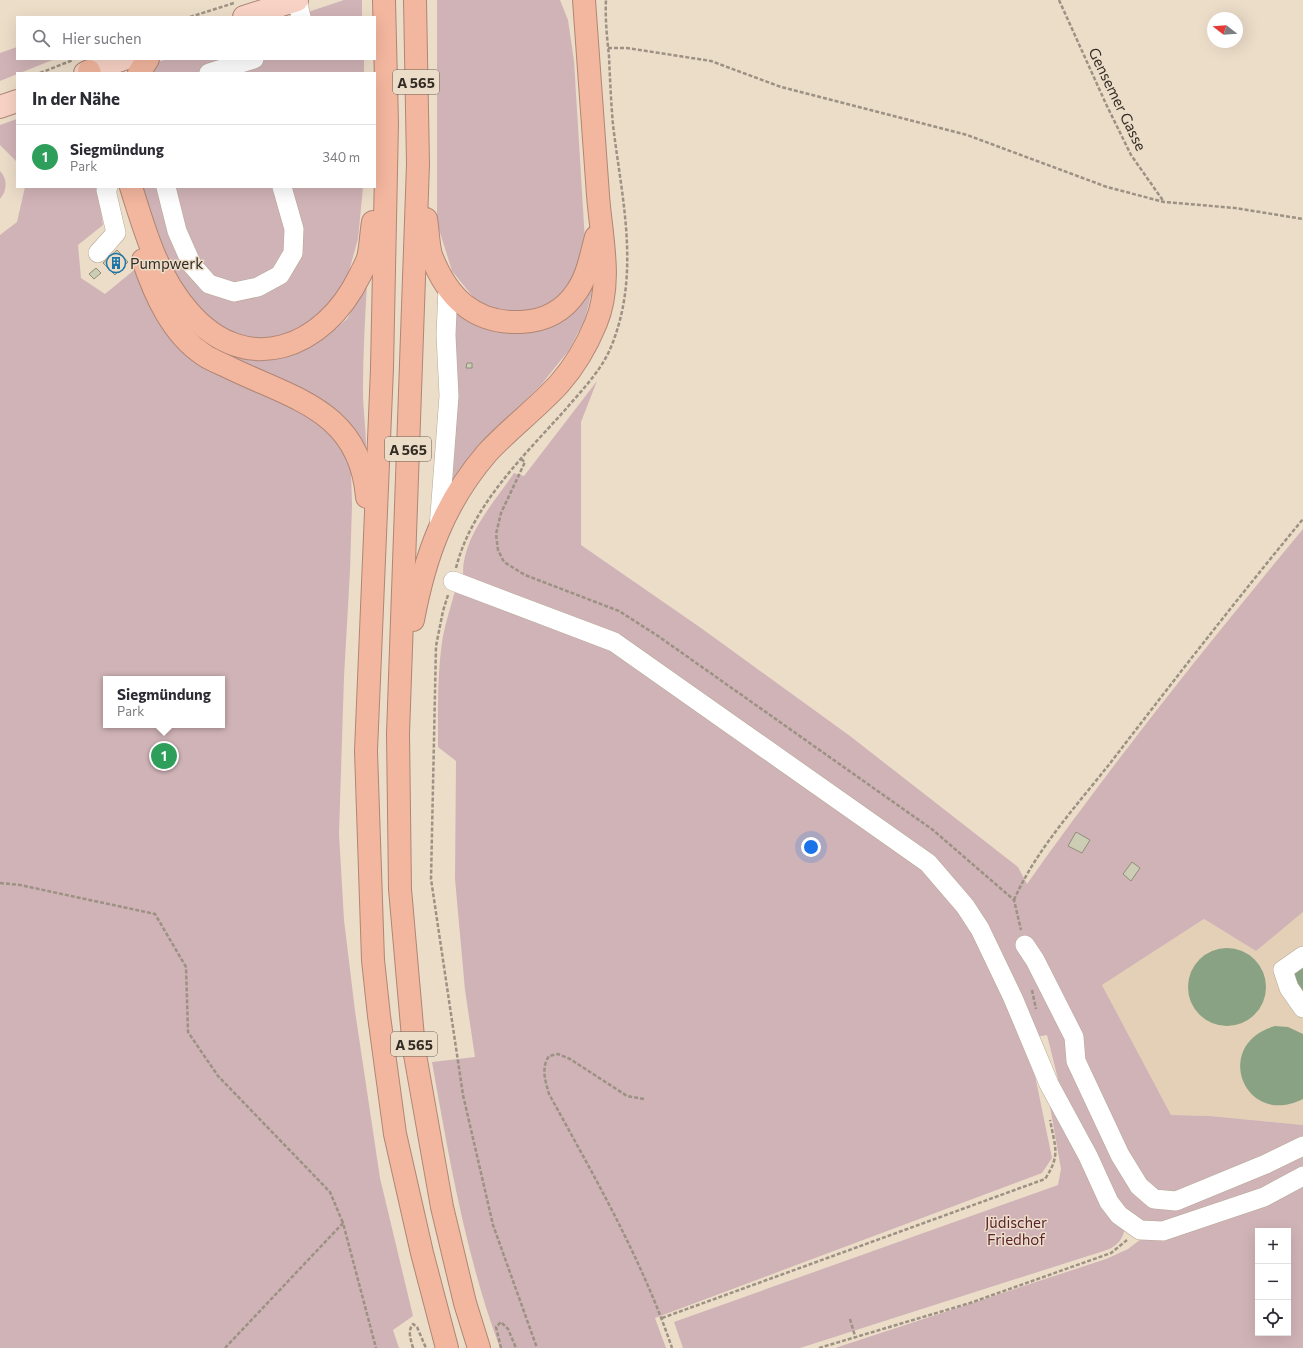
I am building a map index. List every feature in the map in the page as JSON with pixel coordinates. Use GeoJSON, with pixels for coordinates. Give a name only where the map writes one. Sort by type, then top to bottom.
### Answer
{"type":"FeatureCollection","features":[{"type":"Feature","properties":{"kind":"highway","name":"A 565"},"geometry":{"type":"LineString","coordinates":[[384,0],[387,123],[382,368],[366,751],[373,960],[395,1134],[422,1253],[447,1348]]}},
{"type":"Feature","properties":{"kind":"highway","name":"A 565"},"geometry":{"type":"LineString","coordinates":[[415,0],[418,164],[398,734],[400,889],[414,1049],[442,1207],[465,1303],[479,1348]]}},
{"type":"Feature","properties":{"kind":"highway"},"geometry":{"type":"LineString","coordinates":[[398,734],[411,629],[417,599],[427,562],[446,512],[458,491],[488,453],[559,384],[578,359],[597,322],[606,278],[600,222],[584,2]]}},
{"type":"Feature","properties":{"kind":"highway"},"geometry":{"type":"LineString","coordinates":[[140,72],[147,60]]}},
{"type":"Feature","properties":{"kind":"highway"},"geometry":{"type":"LineString","coordinates":[[131,188],[153,255],[178,298],[190,313],[215,335],[237,344],[260,350],[278,348],[304,339],[330,319],[350,295],[368,257],[387,123]]}},
{"type":"Feature","properties":{"kind":"highway"},"geometry":{"type":"LineString","coordinates":[[418,164],[431,254],[448,288],[463,304],[476,314],[491,321],[512,323],[537,322],[566,305],[577,291],[588,270],[600,222]]}},
{"type":"Feature","properties":{"kind":"highway"},"geometry":{"type":"LineString","coordinates":[[117,188],[146,270],[161,305],[184,338],[204,355],[253,379],[305,401],[326,416],[340,429],[357,455],[366,478],[373,566]]}},
{"type":"Feature","properties":{"kind":"main road"},"geometry":{"type":"LineString","coordinates":[[239,10],[297,0]]}},
{"type":"Feature","properties":{"kind":"main road"},"geometry":{"type":"LineString","coordinates":[[85,69],[120,60]]}},
{"type":"Feature","properties":{"kind":"main road"},"geometry":{"type":"LineString","coordinates":[[0,107],[16,101]]}},
{"type":"Feature","properties":{"kind":"lane"},"geometry":{"type":"LineString","coordinates":[[297,0],[302,16]]}},
{"type":"Feature","properties":{"kind":"lane"},"geometry":{"type":"LineString","coordinates":[[218,72],[251,60]]}},
{"type":"Feature","properties":{"kind":"lane"},"geometry":{"type":"LineString","coordinates":[[98,253],[119,240],[106,190],[107,188]]}},
{"type":"Feature","properties":{"kind":"lane"},"geometry":{"type":"LineString","coordinates":[[166,188],[177,231],[192,264],[209,284],[234,292],[258,287],[280,275],[293,253],[294,229],[282,188]]}},
{"type":"Feature","properties":{"kind":"lane"},"geometry":{"type":"LineString","coordinates":[[439,529],[449,396],[446,335],[448,288]]}},
{"type":"Feature","properties":{"kind":"lane"},"geometry":{"type":"LineString","coordinates":[[453,581],[614,642],[928,863],[965,906],[980,930],[1013,998],[1050,1084],[1088,1156],[1110,1202],[1119,1215],[1140,1230],[1163,1231],[1264,1197],[1303,1176]]}},
{"type":"Feature","properties":{"kind":"lane"},"geometry":{"type":"LineString","coordinates":[[1025,945],[1035,960],[1074,1038],[1076,1061],[1120,1155],[1139,1186],[1154,1199],[1176,1201],[1266,1164],[1303,1146]]}},
{"type":"Feature","properties":{"kind":"lane"},"geometry":{"type":"LineString","coordinates":[[1303,956],[1283,970],[1289,988],[1303,1008]]}},
{"type":"Feature","properties":{"kind":"path","name":"Gensemer Gasse"},"geometry":{"type":"LineString","coordinates":[[1059,0],[1106,104],[1131,154],[1164,202]]}},
{"type":"Feature","properties":{"kind":"path"},"geometry":{"type":"LineString","coordinates":[[197,16],[239,10]]}},
{"type":"Feature","properties":{"kind":"path"},"geometry":{"type":"LineString","coordinates":[[608,48],[627,48],[711,61],[782,86],[967,135],[1107,187],[1164,202],[1234,208],[1303,219]]}},
{"type":"Feature","properties":{"kind":"path"},"geometry":{"type":"LineString","coordinates":[[51,72],[85,69]]}},
{"type":"Feature","properties":{"kind":"path"},"geometry":{"type":"LineString","coordinates":[[521,458],[525,462],[524,466],[515,480],[501,513],[496,534],[498,550],[504,562],[525,575],[619,610],[933,830],[1014,900],[1025,945]]}},
{"type":"Feature","properties":{"kind":"path"},"geometry":{"type":"LineString","coordinates":[[1014,900],[1024,877],[1061,826],[1195,653],[1303,519]]}},
{"type":"Feature","properties":{"kind":"path"},"geometry":{"type":"LineString","coordinates":[[453,581],[443,611],[436,646],[431,879],[465,1102],[493,1225],[537,1348]]}},
{"type":"Feature","properties":{"kind":"path"},"geometry":{"type":"LineString","coordinates":[[0,883],[20,885],[155,914],[186,967],[188,1032],[218,1076],[330,1192],[343,1223],[376,1348]]}},
{"type":"Feature","properties":{"kind":"path"},"geometry":{"type":"LineString","coordinates":[[1032,989],[1036,1012]]}},
{"type":"Feature","properties":{"kind":"path"},"geometry":{"type":"LineString","coordinates":[[644,1099],[628,1096],[570,1059],[558,1054],[549,1056],[544,1063],[544,1078],[550,1094],[601,1189],[662,1318],[672,1348]]}},
{"type":"Feature","properties":{"kind":"path"},"geometry":{"type":"LineString","coordinates":[[662,1318],[1044,1179],[1050,1170]]}},
{"type":"Feature","properties":{"kind":"path"},"geometry":{"type":"LineString","coordinates":[[225,1348],[343,1223]]}},
{"type":"Feature","properties":{"kind":"path"},"geometry":{"type":"LineString","coordinates":[[820,1348],[855,1336],[970,1303],[1111,1253],[1140,1230]]}},
{"type":"Feature","properties":{"kind":"path"},"geometry":{"type":"LineString","coordinates":[[850,1319],[855,1336]]}},
{"type":"Feature","properties":{"kind":"path"},"geometry":{"type":"LineString","coordinates":[[501,1348],[496,1327],[501,1322],[508,1329],[516,1348]]}},
{"type":"Feature","properties":{"kind":"path"},"geometry":{"type":"LineString","coordinates":[[413,1348],[409,1334],[410,1327],[413,1324],[417,1327],[426,1348]]}},
{"type":"Feature","properties":{"kind":"shaded area"},"geometry":{"type":"Polygon","coordinates":[[[1303,912],[1303,1125],[1210,1116],[1171,1115],[1102,985],[1204,919],[1256,951],[1303,912]]]}},
{"type":"Feature","properties":{"kind":"shaded area"},"geometry":{"type":"Polygon","coordinates":[[[1219,948],[1235,948],[1249,954],[1260,965],[1266,979],[1266,995],[1260,1009],[1249,1020],[1235,1026],[1219,1026],[1205,1020],[1194,1009],[1188,995],[1188,979],[1194,965],[1205,954],[1219,948]]]}},
{"type":"Feature","properties":{"kind":"shaded area"},"geometry":{"type":"Polygon","coordinates":[[[1303,965],[1303,991],[1291,973],[1303,965]]]}},
{"type":"Feature","properties":{"kind":"shaded area"},"geometry":{"type":"Polygon","coordinates":[[[1275,1026],[1288,1027],[1303,1034],[1303,1099],[1282,1105],[1265,1103],[1251,1094],[1243,1080],[1240,1065],[1244,1049],[1255,1036],[1275,1026]]]}},
{"type":"Feature","properties":{"kind":"green space"},"geometry":{"type":"Polygon","coordinates":[[[344,0],[362,0],[362,16],[296,16],[344,0]]]}},
{"type":"Feature","properties":{"kind":"green space"},"geometry":{"type":"Polygon","coordinates":[[[437,0],[560,0],[568,20],[574,61],[585,241],[582,263],[569,286],[551,303],[517,315],[478,303],[452,271],[437,223],[437,0]]]}},
{"type":"Feature","properties":{"kind":"green space"},"geometry":{"type":"Polygon","coordinates":[[[16,47],[16,60],[52,60],[22,72],[16,72],[16,75],[0,81],[0,53],[16,47]]]}},
{"type":"Feature","properties":{"kind":"green space"},"geometry":{"type":"Polygon","coordinates":[[[165,60],[364,60],[364,72],[150,72],[158,62],[165,60]]]}},
{"type":"Feature","properties":{"kind":"green space"},"geometry":{"type":"Polygon","coordinates":[[[16,119],[16,161],[0,145],[0,125],[16,119]]]}},
{"type":"Feature","properties":{"kind":"green space"},"geometry":{"type":"Polygon","coordinates":[[[0,171],[3,174],[6,185],[0,199],[0,171]]]}},
{"type":"Feature","properties":{"kind":"green space"},"geometry":{"type":"Polygon","coordinates":[[[25,188],[98,188],[103,225],[78,245],[81,278],[105,294],[139,266],[151,299],[264,394],[312,418],[338,441],[351,469],[352,505],[350,571],[344,677],[339,834],[344,920],[355,1011],[380,1178],[413,1316],[393,1330],[399,1348],[0,1348],[0,235],[17,222],[25,188]]]}},
{"type":"Feature","properties":{"kind":"green space"},"geometry":{"type":"Polygon","coordinates":[[[141,188],[363,188],[358,239],[346,282],[328,307],[308,328],[271,339],[249,338],[231,334],[188,302],[174,274],[141,188]]]}},
{"type":"Feature","properties":{"kind":"green space"},"geometry":{"type":"Polygon","coordinates":[[[594,283],[585,319],[569,350],[541,385],[512,414],[445,495],[452,303],[515,329],[594,283]]]}},
{"type":"Feature","properties":{"kind":"green space"},"geometry":{"type":"Polygon","coordinates":[[[367,284],[363,390],[366,457],[214,345],[271,357],[294,355],[323,338],[347,319],[367,284]]]}},
{"type":"Feature","properties":{"kind":"green space"},"geometry":{"type":"Polygon","coordinates":[[[597,381],[581,422],[581,545],[701,628],[850,736],[1018,867],[1027,884],[1127,748],[1303,529],[1303,912],[1256,951],[1204,919],[1102,985],[1171,1115],[1210,1116],[1303,1125],[1303,1171],[1289,1180],[1159,1227],[1136,1223],[1117,1203],[1060,1087],[1047,1035],[1036,1037],[963,891],[615,636],[463,575],[464,561],[468,547],[473,534],[488,509],[514,473],[524,476],[597,381]]]}},
{"type":"Feature","properties":{"kind":"green space"},"geometry":{"type":"Polygon","coordinates":[[[455,591],[600,639],[919,862],[971,926],[1031,1056],[1052,1158],[1042,1173],[655,1318],[666,1348],[500,1348],[477,1278],[468,1243],[452,1171],[432,1062],[475,1057],[465,990],[455,879],[456,761],[438,747],[438,691],[441,650],[444,630],[455,591]]]}},
{"type":"Feature","properties":{"kind":"green space","name":"Jüdischer Friedhof"},"geometry":{"type":"Polygon","coordinates":[[[1046,1084],[1125,1228],[1120,1240],[1112,1248],[800,1348],[683,1348],[674,1322],[1058,1185],[1061,1169],[1046,1084]]]}},
{"type":"Feature","properties":{"kind":"green space"},"geometry":{"type":"Polygon","coordinates":[[[1303,1183],[1303,1348],[835,1348],[1106,1259],[1128,1249],[1145,1236],[1303,1183]]]}},
{"type":"Feature","properties":{"kind":"building","name":"Pumpwerk"},"geometry":{"type":"Polygon","coordinates":[[[117,250],[128,262],[115,275],[103,263],[117,250]]]}},
{"type":"Feature","properties":{"kind":"building"},"geometry":{"type":"Polygon","coordinates":[[[96,268],[101,273],[94,279],[89,274],[96,268]]]}},
{"type":"Feature","properties":{"kind":"building"},"geometry":{"type":"Polygon","coordinates":[[[467,363],[472,363],[472,368],[466,368],[467,363]]]}},
{"type":"Feature","properties":{"kind":"building"},"geometry":{"type":"Polygon","coordinates":[[[1076,832],[1090,840],[1082,853],[1068,846],[1076,832]]]}},
{"type":"Feature","properties":{"kind":"building"},"geometry":{"type":"Polygon","coordinates":[[[1132,862],[1140,868],[1131,881],[1123,874],[1132,862]]]}},
{"type":"Feature","properties":{"kind":"place","name":"Pumpwerk"},"geometry":{"type":"Point","coordinates":[116,263]}},
{"type":"Feature","properties":{"kind":"place","name":"Siegmündung"},"geometry":{"type":"Point","coordinates":[164,756]}}]}
